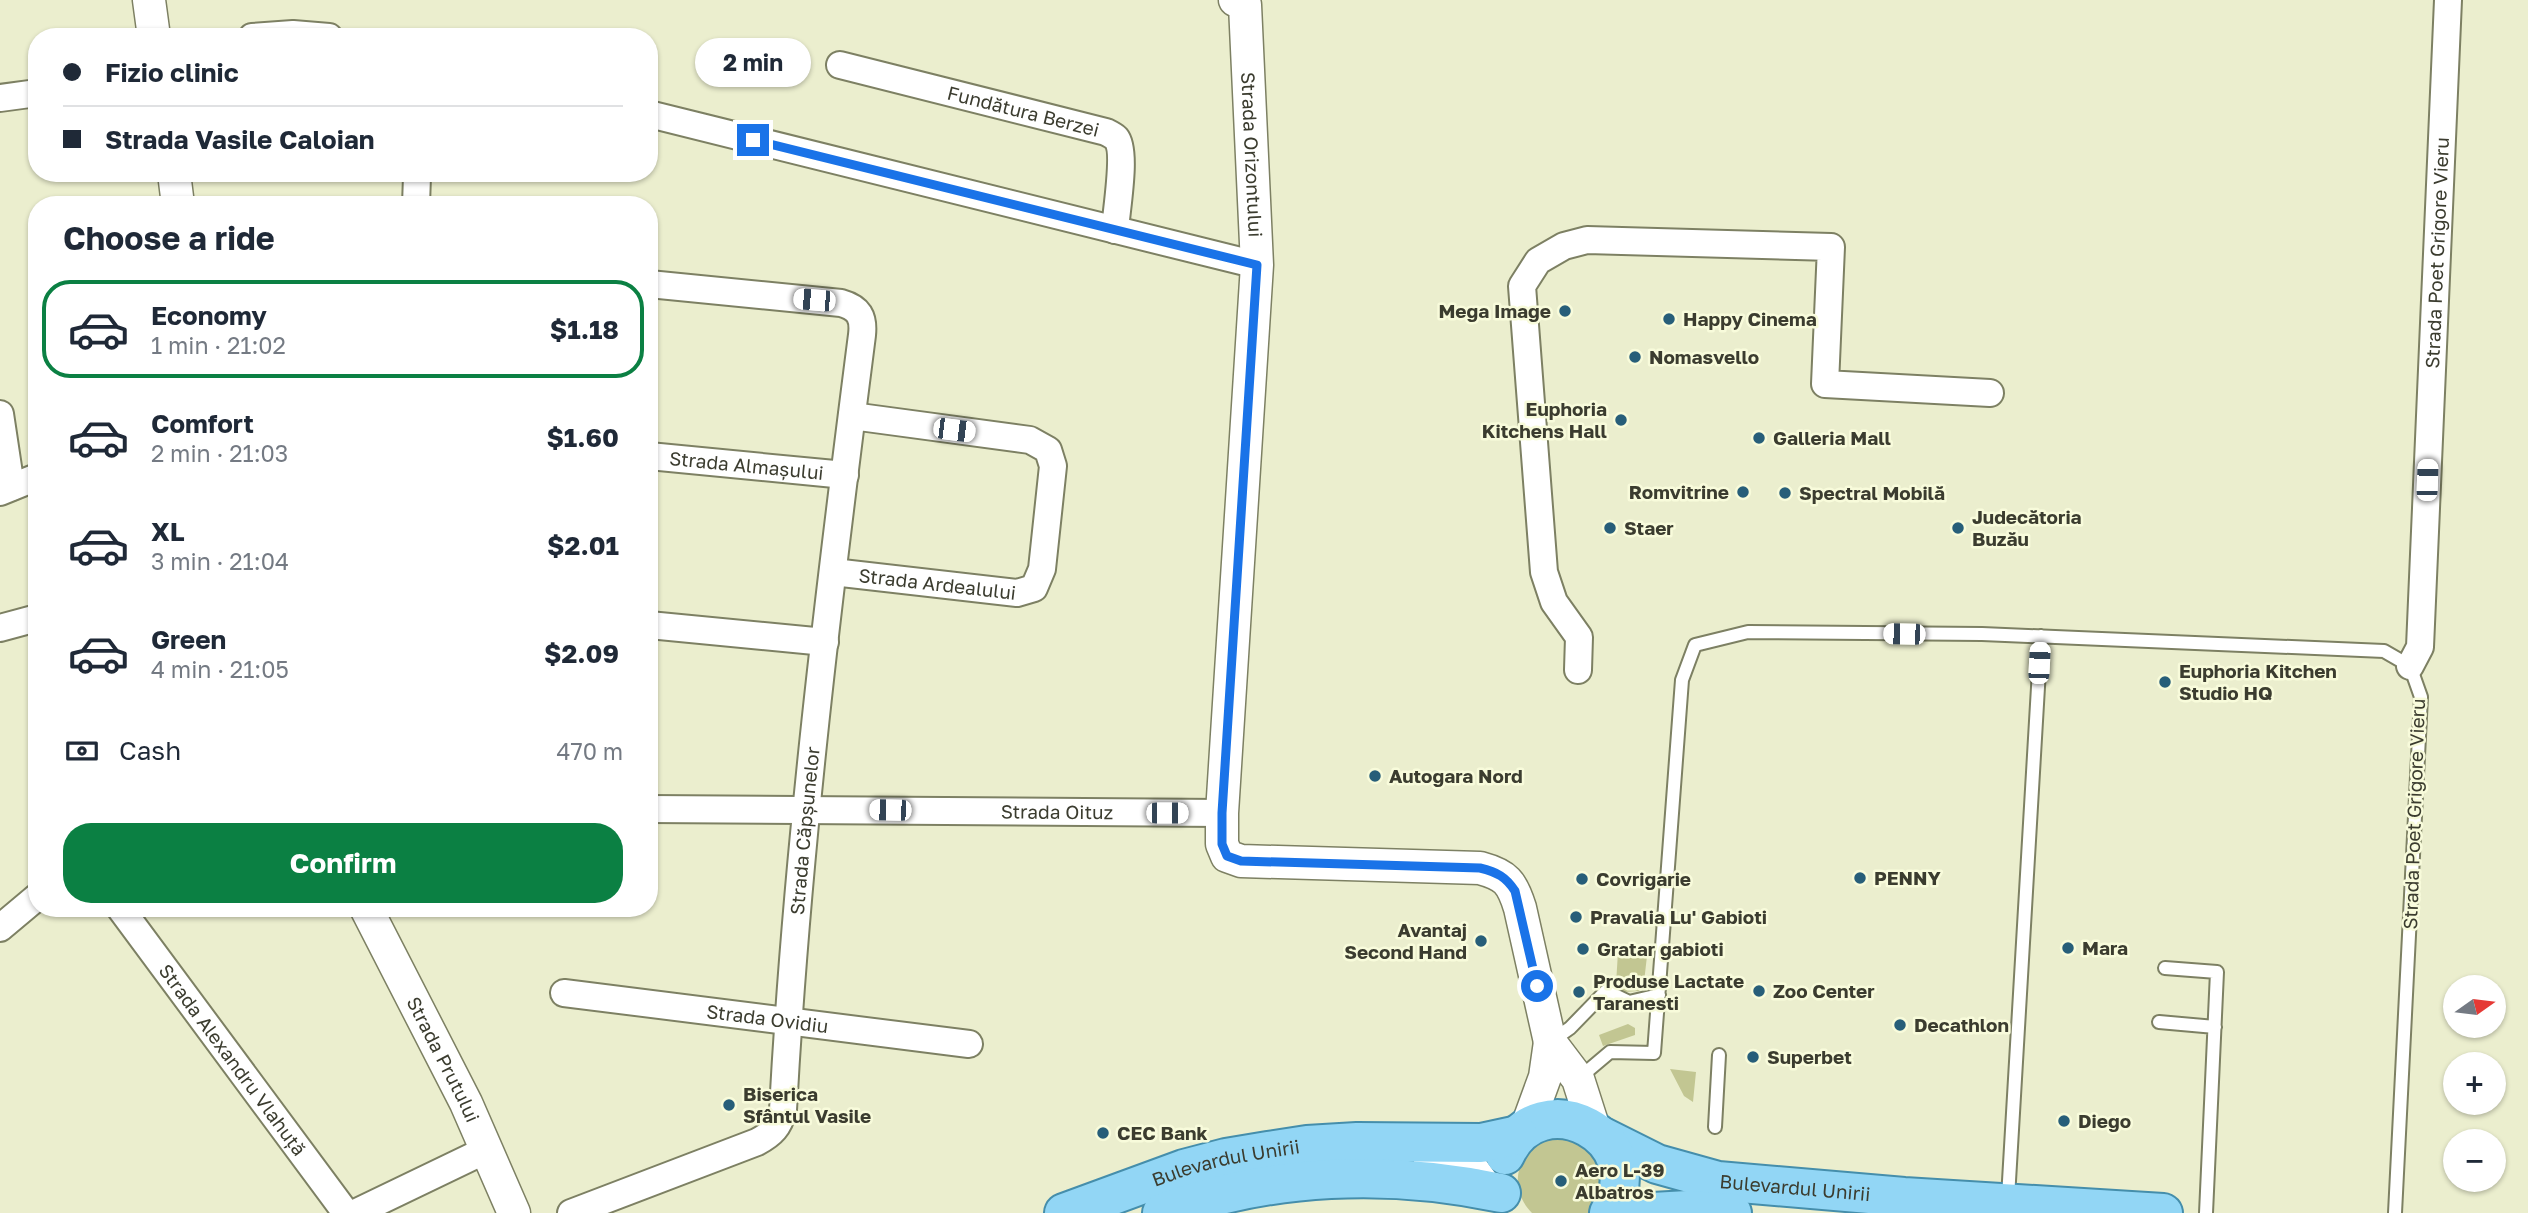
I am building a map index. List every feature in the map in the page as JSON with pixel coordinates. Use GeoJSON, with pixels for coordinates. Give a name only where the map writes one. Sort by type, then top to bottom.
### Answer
{"type":"FeatureCollection","features":[{"type":"Feature","properties":{"kind":"main road","name":"Bulevardul Unirii"},"geometry":{"type":"LineString","coordinates":[[1064,1213],[1184,1169],[1226,1158],[1307,1145],[1357,1142],[1471,1144],[1522,1132],[1548,1120],[1572,1120],[1657,1164],[1718,1181],[2008,1204],[2163,1213]]}},
{"type":"Feature","properties":{"kind":"main road"},"geometry":{"type":"LineString","coordinates":[[1498,1190],[1502,1162],[1509,1147],[1522,1132]]}},
{"type":"Feature","properties":{"kind":"main road"},"geometry":{"type":"LineString","coordinates":[[1598,1133],[1616,1156],[1620,1178],[1616,1200],[1609,1213]]}},
{"type":"Feature","properties":{"kind":"main road","name":"Bulevardul Unirii"},"geometry":{"type":"LineString","coordinates":[[1162,1213],[1191,1202],[1231,1193],[1322,1180],[1358,1178],[1423,1181],[1498,1190]]}},
{"type":"Feature","properties":{"kind":"main road","name":"Bulevardul Unirii"},"geometry":{"type":"LineString","coordinates":[[1635,1213],[1688,1210],[1732,1213]]}},
{"type":"Feature","properties":{"kind":"street"},"geometry":{"type":"LineString","coordinates":[[149,0],[153,28]]}},
{"type":"Feature","properties":{"kind":"street","name":"Strada Poet Grigore Vieru"},"geometry":{"type":"LineString","coordinates":[[2410,666],[2420,647],[2448,0]]}},
{"type":"Feature","properties":{"kind":"street","name":"Strada Orizontului"},"geometry":{"type":"LineString","coordinates":[[1222,813],[1257,265],[1241,2]]}},
{"type":"Feature","properties":{"kind":"street","name":"Fundătura Berzei"},"geometry":{"type":"LineString","coordinates":[[840,65],[1106,132],[1115,137],[1120,146],[1121,159],[1115,230]]}},
{"type":"Feature","properties":{"kind":"street"},"geometry":{"type":"LineString","coordinates":[[0,99],[28,94]]}},
{"type":"Feature","properties":{"kind":"street"},"geometry":{"type":"LineString","coordinates":[[658,116],[1257,265]]}},
{"type":"Feature","properties":{"kind":"street"},"geometry":{"type":"LineString","coordinates":[[1578,670],[1578,637],[1555,602],[1544,572],[1522,286],[1538,261],[1564,246],[1587,240],[1831,247],[1825,384],[1990,393]]}},
{"type":"Feature","properties":{"kind":"street","name":"Strada Căpșunelor"},"geometry":{"type":"LineString","coordinates":[[571,1213],[757,1142],[774,1131],[780,1122],[825,642],[863,322],[852,306],[841,303],[658,285]]}},
{"type":"Feature","properties":{"kind":"street"},"geometry":{"type":"LineString","coordinates":[[0,414],[6,489],[28,480]]}},
{"type":"Feature","properties":{"kind":"street","name":"Strada Ardealului"},"geometry":{"type":"LineString","coordinates":[[833,572],[1017,593],[1034,588],[1042,569],[1054,466],[1048,450],[1030,440],[852,416]]}},
{"type":"Feature","properties":{"kind":"street","name":"Strada Almașului"},"geometry":{"type":"LineString","coordinates":[[658,457],[845,475]]}},
{"type":"Feature","properties":{"kind":"street"},"geometry":{"type":"LineString","coordinates":[[0,628],[28,620]]}},
{"type":"Feature","properties":{"kind":"street"},"geometry":{"type":"LineString","coordinates":[[658,626],[825,642]]}},
{"type":"Feature","properties":{"kind":"street","name":"Strada Oituz"},"geometry":{"type":"LineString","coordinates":[[658,809],[1222,813]]}},
{"type":"Feature","properties":{"kind":"street"},"geometry":{"type":"LineString","coordinates":[[1222,813],[1222,844],[1227,856],[1241,861],[1480,868],[1496,872],[1507,880],[1515,891],[1520,908],[1550,1042],[1545,1077],[1522,1132]]}},
{"type":"Feature","properties":{"kind":"street"},"geometry":{"type":"LineString","coordinates":[[0,928],[28,905]]}},
{"type":"Feature","properties":{"kind":"street","name":"Strada Alexandru Vlahuță"},"geometry":{"type":"LineString","coordinates":[[127,917],[346,1213]]}},
{"type":"Feature","properties":{"kind":"street","name":"Strada Prutului"},"geometry":{"type":"LineString","coordinates":[[371,917],[488,1149],[514,1213]]}},
{"type":"Feature","properties":{"kind":"street","name":"Strada Ovidiu"},"geometry":{"type":"LineString","coordinates":[[564,993],[969,1044]]}},
{"type":"Feature","properties":{"kind":"street"},"geometry":{"type":"LineString","coordinates":[[1550,1042],[1578,1079],[1598,1133]]}},
{"type":"Feature","properties":{"kind":"street"},"geometry":{"type":"LineString","coordinates":[[355,1213],[488,1149]]}},
{"type":"Feature","properties":{"kind":"lane"},"geometry":{"type":"LineString","coordinates":[[1578,1079],[1610,1052],[1654,1054],[1682,680],[1695,645],[1748,632],[2041,636],[2384,651],[2410,666]]}},
{"type":"Feature","properties":{"kind":"lane"},"geometry":{"type":"LineString","coordinates":[[2008,1204],[2041,636]]}},
{"type":"Feature","properties":{"kind":"lane","name":"Strada Poet Grigore Vieru"},"geometry":{"type":"LineString","coordinates":[[2395,1213],[2421,697],[2410,666]]}},
{"type":"Feature","properties":{"kind":"lane"},"geometry":{"type":"LineString","coordinates":[[2165,968],[2217,972],[2206,1213]]}},
{"type":"Feature","properties":{"kind":"lane"},"geometry":{"type":"LineString","coordinates":[[1550,1042],[1570,1028],[1606,991],[1629,1002],[1659,995]]}},
{"type":"Feature","properties":{"kind":"lane"},"geometry":{"type":"LineString","coordinates":[[2159,1023],[2215,1027]]}},
{"type":"Feature","properties":{"kind":"lane"},"geometry":{"type":"LineString","coordinates":[[1715,1127],[1719,1055]]}},
{"type":"Feature","properties":{"kind":"lane"},"geometry":{"type":"LineString","coordinates":[[1401,1160],[1498,1190]]}},
{"type":"Feature","properties":{"kind":"green space"},"geometry":{"type":"Polygon","coordinates":[[[1618,952],[1647,956],[1644,982],[1639,991],[1624,992],[1616,984],[1618,952]]]}},
{"type":"Feature","properties":{"kind":"green space"},"geometry":{"type":"Polygon","coordinates":[[[1628,1024],[1635,1028],[1635,1035],[1603,1046],[1599,1035],[1628,1024]]]}},
{"type":"Feature","properties":{"kind":"green space"},"geometry":{"type":"Polygon","coordinates":[[[1670,1069],[1696,1072],[1693,1102],[1684,1096],[1670,1069]]]}},
{"type":"Feature","properties":{"kind":"green space"},"geometry":{"type":"Polygon","coordinates":[[[1563,1137],[1590,1149],[1604,1175],[1597,1204],[1589,1213],[1532,1213],[1525,1205],[1518,1187],[1519,1169],[1528,1152],[1539,1142],[1563,1137]]]}},
{"type":"Feature","properties":{"kind":"place","name":"Mega Image"},"geometry":{"type":"Point","coordinates":[1565,311]}},
{"type":"Feature","properties":{"kind":"place","name":"Happy Cinema"},"geometry":{"type":"Point","coordinates":[1669,319]}},
{"type":"Feature","properties":{"kind":"place","name":"Nomasvello"},"geometry":{"type":"Point","coordinates":[1635,357]}},
{"type":"Feature","properties":{"kind":"place","name":"Euphoria Kitchens Hall"},"geometry":{"type":"Point","coordinates":[1621,420]}},
{"type":"Feature","properties":{"kind":"place","name":"Galleria Mall"},"geometry":{"type":"Point","coordinates":[1759,438]}},
{"type":"Feature","properties":{"kind":"place","name":"Romvitrine"},"geometry":{"type":"Point","coordinates":[1743,492]}},
{"type":"Feature","properties":{"kind":"place","name":"Spectral Mobilă"},"geometry":{"type":"Point","coordinates":[1785,493]}},
{"type":"Feature","properties":{"kind":"place","name":"Staer"},"geometry":{"type":"Point","coordinates":[1610,528]}},
{"type":"Feature","properties":{"kind":"place","name":"Judecătoria Buzău"},"geometry":{"type":"Point","coordinates":[1958,528]}},
{"type":"Feature","properties":{"kind":"place","name":"Euphoria Kitchen Studio HQ"},"geometry":{"type":"Point","coordinates":[2165,682]}},
{"type":"Feature","properties":{"kind":"place","name":"Autogara Nord"},"geometry":{"type":"Point","coordinates":[1375,776]}},
{"type":"Feature","properties":{"kind":"place","name":"PENNY"},"geometry":{"type":"Point","coordinates":[1860,878]}},
{"type":"Feature","properties":{"kind":"place","name":"Covrigarie"},"geometry":{"type":"Point","coordinates":[1582,879]}},
{"type":"Feature","properties":{"kind":"place","name":"Pravalia Lu' Gabioti"},"geometry":{"type":"Point","coordinates":[1576,917]}},
{"type":"Feature","properties":{"kind":"place","name":"Avantaj Second Hand"},"geometry":{"type":"Point","coordinates":[1481,941]}},
{"type":"Feature","properties":{"kind":"place","name":"Mara"},"geometry":{"type":"Point","coordinates":[2068,948]}},
{"type":"Feature","properties":{"kind":"place","name":"Gratar gabioti"},"geometry":{"type":"Point","coordinates":[1583,949]}},
{"type":"Feature","properties":{"kind":"place","name":"Zoo Center"},"geometry":{"type":"Point","coordinates":[1759,991]}},
{"type":"Feature","properties":{"kind":"place","name":"Produse Lactate Taranesti"},"geometry":{"type":"Point","coordinates":[1579,992]}},
{"type":"Feature","properties":{"kind":"place","name":"Decathlon"},"geometry":{"type":"Point","coordinates":[1900,1025]}},
{"type":"Feature","properties":{"kind":"place","name":"Superbet"},"geometry":{"type":"Point","coordinates":[1753,1057]}},
{"type":"Feature","properties":{"kind":"place","name":"Biserica Sfântul Vasile"},"geometry":{"type":"Point","coordinates":[729,1105]}},
{"type":"Feature","properties":{"kind":"place","name":"Diego"},"geometry":{"type":"Point","coordinates":[2064,1121]}},
{"type":"Feature","properties":{"kind":"place","name":"CEC Bank"},"geometry":{"type":"Point","coordinates":[1103,1133]}},
{"type":"Feature","properties":{"kind":"place","name":"Aero L-39 Albatros"},"geometry":{"type":"Point","coordinates":[1561,1181]}},
{"type":"Feature","properties":{"kind":"route"},"geometry":{"type":"LineString","coordinates":[[753,140],[1257,265],[1222,844],[1227,856],[1241,861],[1392,864],[1480,868],[1496,872],[1507,880],[1515,891],[1537,986]]}}]}
